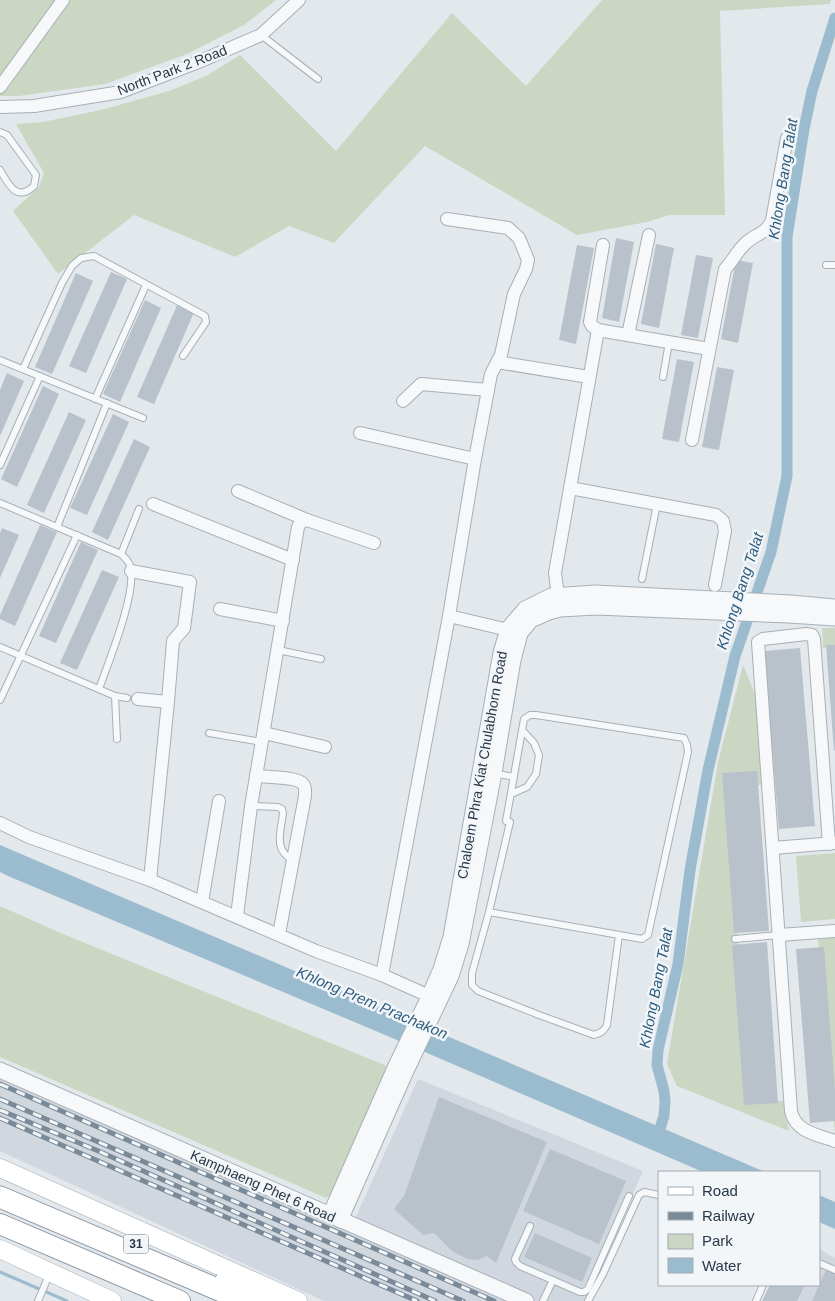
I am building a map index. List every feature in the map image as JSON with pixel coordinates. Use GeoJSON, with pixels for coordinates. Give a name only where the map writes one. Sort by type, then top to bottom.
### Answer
{"type":"FeatureCollection","features":[{"type":"Feature","properties":{"kind":"highway","name":"31"},"geometry":{"type":"LineString","coordinates":[[0,1186],[272,1301]]}},
{"type":"Feature","properties":{"kind":"highway","name":"31"},"geometry":{"type":"LineString","coordinates":[[0,1197],[245,1301]]}},
{"type":"Feature","properties":{"kind":"highway","name":"31"},"geometry":{"type":"LineString","coordinates":[[0,1208],[212,1301]]}},
{"type":"Feature","properties":{"kind":"highway"},"geometry":{"type":"LineString","coordinates":[[0,1224],[180,1301]]}},
{"type":"Feature","properties":{"kind":"main road","name":"31"},"geometry":{"type":"LineString","coordinates":[[0,1168],[298,1301]]}},
{"type":"Feature","properties":{"kind":"main road"},"geometry":{"type":"LineString","coordinates":[[0,1248],[48,1278],[112,1301]]}},
{"type":"Feature","properties":{"kind":"street"},"geometry":{"type":"LineString","coordinates":[[0,88],[63,0]]}},
{"type":"Feature","properties":{"kind":"street","name":"North Park 2 Road"},"geometry":{"type":"LineString","coordinates":[[0,107],[34,106],[121,92],[261,35],[299,0]]}},
{"type":"Feature","properties":{"kind":"street"},"geometry":{"type":"LineString","coordinates":[[692,440],[725,269],[751,238],[769,228],[787,138]]}},
{"type":"Feature","properties":{"kind":"street"},"geometry":{"type":"LineString","coordinates":[[382,975],[449,616],[491,374],[505,340],[514,294],[526,269],[528,260],[519,238],[508,228],[447,219]]}},
{"type":"Feature","properties":{"kind":"street"},"geometry":{"type":"LineString","coordinates":[[628,335],[649,236]]}},
{"type":"Feature","properties":{"kind":"street"},"geometry":{"type":"LineString","coordinates":[[603,245],[590,322],[592,326],[598,330],[709,349]]}},
{"type":"Feature","properties":{"kind":"street"},"geometry":{"type":"LineString","coordinates":[[558,602],[555,573],[598,330]]}},
{"type":"Feature","properties":{"kind":"street"},"geometry":{"type":"LineString","coordinates":[[497,362],[590,377]]}},
{"type":"Feature","properties":{"kind":"street"},"geometry":{"type":"LineString","coordinates":[[403,401],[421,384],[488,390]]}},
{"type":"Feature","properties":{"kind":"street"},"geometry":{"type":"LineString","coordinates":[[360,433],[475,459]]}},
{"type":"Feature","properties":{"kind":"street"},"geometry":{"type":"LineString","coordinates":[[570,488],[716,515],[723,521],[725,531],[715,585]]}},
{"type":"Feature","properties":{"kind":"street"},"geometry":{"type":"LineString","coordinates":[[238,490],[307,520],[374,543]]}},
{"type":"Feature","properties":{"kind":"street"},"geometry":{"type":"LineString","coordinates":[[153,504],[293,560]]}},
{"type":"Feature","properties":{"kind":"street"},"geometry":{"type":"LineString","coordinates":[[237,916],[251,806],[298,527],[301,522],[307,520]]}},
{"type":"Feature","properties":{"kind":"street"},"geometry":{"type":"LineString","coordinates":[[131,572],[190,582],[184,628],[173,641],[150,880]]}},
{"type":"Feature","properties":{"kind":"street"},"geometry":{"type":"LineString","coordinates":[[449,616],[514,631],[558,602],[596,607],[707,605],[790,609],[835,607]]}},
{"type":"Feature","properties":{"kind":"street"},"geometry":{"type":"LineString","coordinates":[[220,609],[283,621]]}},
{"type":"Feature","properties":{"kind":"street"},"geometry":{"type":"LineString","coordinates":[[790,609],[835,618]]}},
{"type":"Feature","properties":{"kind":"street","name":"Chaloem Phra Kiat Chulabhorn Road"},"geometry":{"type":"LineString","coordinates":[[335,1217],[400,1070],[432,1004],[451,976],[461,944],[488,772],[513,660],[514,631]]}},
{"type":"Feature","properties":{"kind":"street"},"geometry":{"type":"LineString","coordinates":[[773,848],[832,844],[814,639],[812,635],[763,639],[758,642],[792,1119],[800,1128],[835,1141]]}},
{"type":"Feature","properties":{"kind":"street"},"geometry":{"type":"LineString","coordinates":[[133,699],[168,702]]}},
{"type":"Feature","properties":{"kind":"street"},"geometry":{"type":"LineString","coordinates":[[263,738],[325,746]]}},
{"type":"Feature","properties":{"kind":"street"},"geometry":{"type":"LineString","coordinates":[[256,776],[294,780],[303,783],[305,787],[279,934]]}},
{"type":"Feature","properties":{"kind":"street"},"geometry":{"type":"LineString","coordinates":[[202,902],[219,801]]}},
{"type":"Feature","properties":{"kind":"street"},"geometry":{"type":"LineString","coordinates":[[0,823],[29,837],[150,880],[316,951],[382,975],[432,1004]]}},
{"type":"Feature","properties":{"kind":"street"},"geometry":{"type":"LineString","coordinates":[[779,935],[835,931]]}},
{"type":"Feature","properties":{"kind":"street","name":"Kamphaeng Phet 6 Road"},"geometry":{"type":"LineString","coordinates":[[0,1070],[526,1301]]}},
{"type":"Feature","properties":{"kind":"lane"},"geometry":{"type":"LineString","coordinates":[[261,35],[318,79]]}},
{"type":"Feature","properties":{"kind":"lane"},"geometry":{"type":"LineString","coordinates":[[0,132],[7,135],[36,175],[34,186],[24,193],[18,192],[9,185],[0,170]]}},
{"type":"Feature","properties":{"kind":"lane"},"geometry":{"type":"LineString","coordinates":[[23,370],[62,283],[72,266],[81,258],[94,256],[205,316],[206,322],[183,356]]}},
{"type":"Feature","properties":{"kind":"lane"},"geometry":{"type":"LineString","coordinates":[[826,265],[835,265]]}},
{"type":"Feature","properties":{"kind":"lane"},"geometry":{"type":"LineString","coordinates":[[95,399],[146,285]]}},
{"type":"Feature","properties":{"kind":"lane"},"geometry":{"type":"LineString","coordinates":[[663,377],[669,342]]}},
{"type":"Feature","properties":{"kind":"lane"},"geometry":{"type":"LineString","coordinates":[[0,360],[143,418]]}},
{"type":"Feature","properties":{"kind":"lane"},"geometry":{"type":"LineString","coordinates":[[0,465],[40,376]]}},
{"type":"Feature","properties":{"kind":"lane"},"geometry":{"type":"LineString","coordinates":[[57,527],[107,404]]}},
{"type":"Feature","properties":{"kind":"lane"},"geometry":{"type":"LineString","coordinates":[[642,579],[657,504]]}},
{"type":"Feature","properties":{"kind":"lane"},"geometry":{"type":"LineString","coordinates":[[1,506],[77,535],[121,554],[128,560],[131,572],[126,610],[99,689]]}},
{"type":"Feature","properties":{"kind":"lane"},"geometry":{"type":"LineString","coordinates":[[121,554],[139,509]]}},
{"type":"Feature","properties":{"kind":"lane"},"geometry":{"type":"LineString","coordinates":[[0,700],[77,535]]}},
{"type":"Feature","properties":{"kind":"lane"},"geometry":{"type":"LineString","coordinates":[[0,647],[115,696],[133,699]]}},
{"type":"Feature","properties":{"kind":"lane"},"geometry":{"type":"LineString","coordinates":[[278,650],[321,659]]}},
{"type":"Feature","properties":{"kind":"lane"},"geometry":{"type":"LineString","coordinates":[[115,696],[117,739]]}},
{"type":"Feature","properties":{"kind":"lane"},"geometry":{"type":"LineString","coordinates":[[489,912],[642,939],[648,935],[688,752],[688,745],[684,738],[536,715],[530,715],[524,719],[506,822],[510,822],[489,912],[472,973],[472,985],[478,990],[539,1016],[594,1035],[604,1030],[607,1025],[618,935]]}},
{"type":"Feature","properties":{"kind":"lane"},"geometry":{"type":"LineString","coordinates":[[511,794],[527,787],[536,774],[539,756],[534,743],[523,731]]}},
{"type":"Feature","properties":{"kind":"lane"},"geometry":{"type":"LineString","coordinates":[[209,733],[263,738]]}},
{"type":"Feature","properties":{"kind":"lane"},"geometry":{"type":"LineString","coordinates":[[488,772],[514,777]]}},
{"type":"Feature","properties":{"kind":"lane"},"geometry":{"type":"LineString","coordinates":[[251,806],[282,809],[281,850],[284,856],[293,860]]}},
{"type":"Feature","properties":{"kind":"lane"},"geometry":{"type":"LineString","coordinates":[[735,938],[779,935]]}},
{"type":"Feature","properties":{"kind":"lane"},"geometry":{"type":"LineString","coordinates":[[588,1301],[639,1195],[644,1192],[658,1195]]}},
{"type":"Feature","properties":{"kind":"lane"},"geometry":{"type":"LineString","coordinates":[[530,1226],[516,1262],[520,1266],[580,1292],[584,1292],[588,1289],[629,1196]]}},
{"type":"Feature","properties":{"kind":"lane"},"geometry":{"type":"LineString","coordinates":[[820,1262],[835,1270]]}},
{"type":"Feature","properties":{"kind":"lane"},"geometry":{"type":"LineString","coordinates":[[39,1300],[48,1278]]}},
{"type":"Feature","properties":{"kind":"lane"},"geometry":{"type":"LineString","coordinates":[[544,1301],[552,1280]]}},
{"type":"Feature","properties":{"kind":"lane"},"geometry":{"type":"LineString","coordinates":[[756,1301],[763,1286]]}},
{"type":"Feature","properties":{"kind":"shaded area"},"geometry":{"type":"Polygon","coordinates":[[[0,1073],[354,1221],[418,1079],[643,1171],[584,1301],[324,1301],[0,1151],[0,1073]]]}},
{"type":"Feature","properties":{"kind":"shaded area"},"geometry":{"type":"Polygon","coordinates":[[[820,1250],[835,1258],[835,1301],[766,1301],[774,1286],[820,1286],[820,1250]]]}},
{"type":"Feature","properties":{"kind":"green space"},"geometry":{"type":"Polygon","coordinates":[[[0,0],[276,0],[244,25],[187,54],[105,84],[19,96],[0,96],[0,0]]]}},
{"type":"Feature","properties":{"kind":"green space"},"geometry":{"type":"Polygon","coordinates":[[[602,0],[831,0],[830,4],[720,11],[725,215],[669,215],[647,222],[577,235],[425,146],[334,243],[289,226],[235,257],[134,215],[58,274],[13,211],[39,187],[44,173],[16,124],[43,122],[105,109],[169,91],[206,76],[240,55],[336,151],[452,13],[526,86],[602,0]]]}},
{"type":"Feature","properties":{"kind":"green space"},"geometry":{"type":"Polygon","coordinates":[[[822,628],[835,628],[835,648],[823,648],[822,628]]]}},
{"type":"Feature","properties":{"kind":"green space"},"geometry":{"type":"Polygon","coordinates":[[[743,665],[758,701],[761,785],[728,789],[748,1102],[784,1101],[789,1131],[677,1086],[667,1064],[718,762],[743,665]]]}},
{"type":"Feature","properties":{"kind":"green space"},"geometry":{"type":"Polygon","coordinates":[[[835,853],[835,919],[801,922],[796,856],[835,853]]]}},
{"type":"Feature","properties":{"kind":"green space"},"geometry":{"type":"Polygon","coordinates":[[[0,906],[63,934],[387,1066],[332,1193],[326,1198],[0,1057],[0,906]]]}},
{"type":"Feature","properties":{"kind":"green space"},"geometry":{"type":"Polygon","coordinates":[[[835,937],[835,1134],[818,939],[835,937]]]}},
{"type":"Feature","properties":{"kind":"water"},"geometry":{"type":"Polygon","coordinates":[[[0,845],[763,1171],[701,1171],[0,872],[0,845]]]}},
{"type":"Feature","properties":{"kind":"water"},"geometry":{"type":"Polygon","coordinates":[[[820,1195],[835,1202],[835,1229],[820,1222],[820,1195]]]}},
{"type":"Feature","properties":{"kind":"building"},"geometry":{"type":"Polygon","coordinates":[[[616,238],[634,242],[619,322],[602,318],[616,238]]]}},
{"type":"Feature","properties":{"kind":"building"},"geometry":{"type":"Polygon","coordinates":[[[656,244],[674,248],[659,328],[641,324],[656,244]]]}},
{"type":"Feature","properties":{"kind":"building"},"geometry":{"type":"Polygon","coordinates":[[[577,245],[594,248],[576,344],[559,340],[577,245]]]}},
{"type":"Feature","properties":{"kind":"building"},"geometry":{"type":"Polygon","coordinates":[[[696,255],[713,258],[698,338],[681,335],[696,255]]]}},
{"type":"Feature","properties":{"kind":"building"},"geometry":{"type":"Polygon","coordinates":[[[736,260],[753,263],[738,343],[721,339],[736,260]]]}},
{"type":"Feature","properties":{"kind":"building"},"geometry":{"type":"Polygon","coordinates":[[[111,272],[127,279],[86,373],[69,366],[111,272]]]}},
{"type":"Feature","properties":{"kind":"building"},"geometry":{"type":"Polygon","coordinates":[[[76,273],[93,281],[52,374],[35,367],[76,273]]]}},
{"type":"Feature","properties":{"kind":"building"},"geometry":{"type":"Polygon","coordinates":[[[145,300],[161,308],[120,402],[103,394],[145,300]]]}},
{"type":"Feature","properties":{"kind":"building"},"geometry":{"type":"Polygon","coordinates":[[[178,303],[195,310],[154,404],[137,397],[178,303]]]}},
{"type":"Feature","properties":{"kind":"building"},"geometry":{"type":"Polygon","coordinates":[[[677,359],[694,362],[679,442],[662,439],[677,359]]]}},
{"type":"Feature","properties":{"kind":"building"},"geometry":{"type":"Polygon","coordinates":[[[717,367],[734,370],[719,450],[702,447],[717,367]]]}},
{"type":"Feature","properties":{"kind":"building"},"geometry":{"type":"Polygon","coordinates":[[[7,373],[24,381],[0,436],[0,390],[7,373]]]}},
{"type":"Feature","properties":{"kind":"building"},"geometry":{"type":"Polygon","coordinates":[[[43,386],[59,394],[17,487],[1,479],[43,386]]]}},
{"type":"Feature","properties":{"kind":"building"},"geometry":{"type":"Polygon","coordinates":[[[69,412],[86,420],[44,513],[27,505],[69,412]]]}},
{"type":"Feature","properties":{"kind":"building"},"geometry":{"type":"Polygon","coordinates":[[[113,414],[129,422],[87,515],[70,508],[113,414]]]}},
{"type":"Feature","properties":{"kind":"building"},"geometry":{"type":"Polygon","coordinates":[[[134,439],[150,447],[108,540],[92,532],[134,439]]]}},
{"type":"Feature","properties":{"kind":"building"},"geometry":{"type":"Polygon","coordinates":[[[40,525],[57,532],[15,626],[0,619],[0,615],[40,525]]]}},
{"type":"Feature","properties":{"kind":"building"},"geometry":{"type":"Polygon","coordinates":[[[2,528],[19,535],[0,578],[0,533],[2,528]]]}},
{"type":"Feature","properties":{"kind":"building"},"geometry":{"type":"Polygon","coordinates":[[[81,542],[98,550],[56,643],[39,636],[81,542]]]}},
{"type":"Feature","properties":{"kind":"building"},"geometry":{"type":"Polygon","coordinates":[[[102,570],[119,577],[77,670],[60,663],[102,570]]]}},
{"type":"Feature","properties":{"kind":"building"},"geometry":{"type":"Polygon","coordinates":[[[826,645],[835,645],[834,751],[826,645]]]}},
{"type":"Feature","properties":{"kind":"building"},"geometry":{"type":"Polygon","coordinates":[[[800,648],[815,826],[779,829],[764,651],[800,648]]]}},
{"type":"Feature","properties":{"kind":"building"},"geometry":{"type":"Polygon","coordinates":[[[757,771],[769,931],[734,933],[722,773],[757,771]]]}},
{"type":"Feature","properties":{"kind":"building"},"geometry":{"type":"Polygon","coordinates":[[[767,942],[778,1103],[744,1105],[732,945],[767,942]]]}},
{"type":"Feature","properties":{"kind":"building"},"geometry":{"type":"Polygon","coordinates":[[[824,947],[835,1090],[835,1121],[810,1123],[796,949],[824,947]]]}},
{"type":"Feature","properties":{"kind":"building"},"geometry":{"type":"Polygon","coordinates":[[[439,1097],[547,1142],[496,1263],[487,1256],[478,1260],[467,1259],[452,1251],[434,1233],[423,1235],[394,1209],[404,1196],[439,1097]]]}},
{"type":"Feature","properties":{"kind":"building"},"geometry":{"type":"Polygon","coordinates":[[[550,1149],[626,1181],[599,1244],[523,1211],[550,1149]]]}},
{"type":"Feature","properties":{"kind":"building"},"geometry":{"type":"Polygon","coordinates":[[[535,1233],[592,1258],[582,1282],[524,1257],[535,1233]]]}},
{"type":"Feature","properties":{"kind":"building"},"geometry":{"type":"Polygon","coordinates":[[[827,1268],[835,1272],[835,1301],[812,1301],[827,1268]]]}},
{"type":"Feature","properties":{"kind":"building"},"geometry":{"type":"Polygon","coordinates":[[[770,1286],[804,1286],[797,1301],[762,1301],[770,1286]]]}},
{"type":"Feature","properties":{"kind":"waterway","name":"Khlong Bang Talat"},"geometry":{"type":"LineString","coordinates":[[656,1141],[664,1116],[665,1101],[657,1065],[658,1050],[678,964],[690,870],[708,770],[735,656],[771,552],[787,476],[787,237],[812,91],[835,18]]}},
{"type":"Feature","properties":{"kind":"waterway"},"geometry":{"type":"LineString","coordinates":[[0,1272],[67,1301]]}},
{"type":"Feature","properties":{"kind":"railway"},"geometry":{"type":"LineString","coordinates":[[0,1084],[494,1301]]}},
{"type":"Feature","properties":{"kind":"railway"},"geometry":{"type":"LineString","coordinates":[[0,1099],[463,1301]]}},
{"type":"Feature","properties":{"kind":"railway"},"geometry":{"type":"LineString","coordinates":[[0,1110],[96,1150],[435,1301]]}},
{"type":"Feature","properties":{"kind":"railway"},"geometry":{"type":"LineString","coordinates":[[0,1118],[417,1301]]}},
{"type":"Feature","properties":{"kind":"water label","name":"Khlong Prem Prachakon"},"geometry":{"type":"Point","coordinates":[372,1003]}}]}
